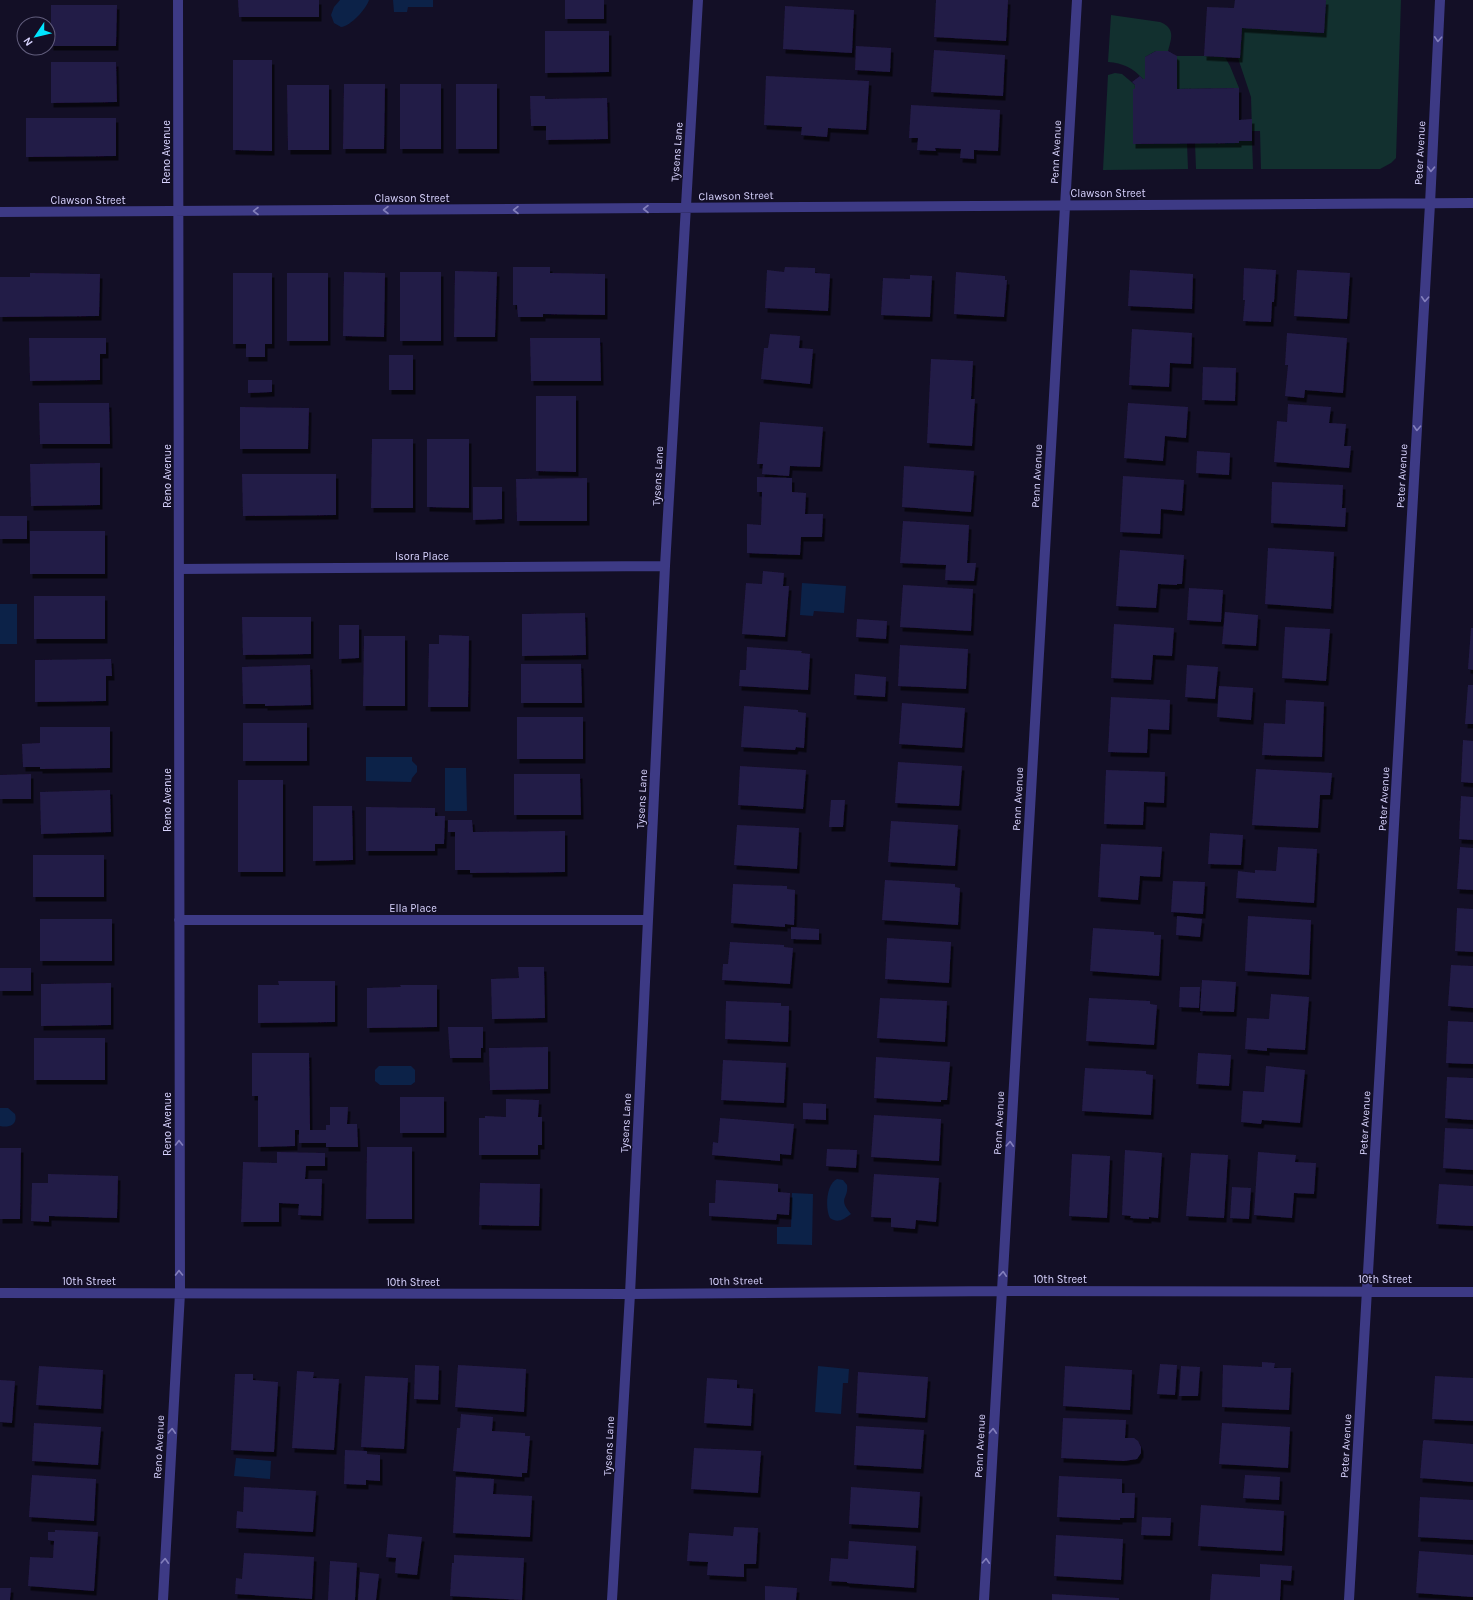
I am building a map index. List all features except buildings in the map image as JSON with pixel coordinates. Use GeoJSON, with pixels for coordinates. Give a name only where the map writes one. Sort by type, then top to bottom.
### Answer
{"type":"FeatureCollection","features":[{"type":"Feature","properties":{"kind":"street","name":"Reno Avenue"},"geometry":{"type":"LineString","coordinates":[[162,1600],[180,1293],[178,0]]}},
{"type":"Feature","properties":{"kind":"street","name":"Tysens Lane"},"geometry":{"type":"LineString","coordinates":[[612,1600],[630,1294],[665,566],[698,0]]}},
{"type":"Feature","properties":{"kind":"street","name":"Penn Avenue"},"geometry":{"type":"LineString","coordinates":[[984,1600],[1076,0]]}},
{"type":"Feature","properties":{"kind":"street","name":"Peter Avenue"},"geometry":{"type":"LineString","coordinates":[[1349,1600],[1430,204],[1440,0]]}},
{"type":"Feature","properties":{"kind":"street","name":"Clawson Street"},"geometry":{"type":"LineString","coordinates":[[0,212],[1473,203]]}},
{"type":"Feature","properties":{"kind":"street","name":"Isora Place"},"geometry":{"type":"LineString","coordinates":[[179,569],[665,566]]}},
{"type":"Feature","properties":{"kind":"street","name":"Ella Place"},"geometry":{"type":"LineString","coordinates":[[179,920],[648,920]]}},
{"type":"Feature","properties":{"kind":"street","name":"10th Street"},"geometry":{"type":"LineString","coordinates":[[0,1293],[630,1294],[1001,1291],[1473,1292]]}},
{"type":"Feature","properties":{"kind":"green space"},"geometry":{"type":"Polygon","coordinates":[[[1326,0],[1401,0],[1396,158],[1391,163],[1380,169],[1261,169],[1260,131],[1252,131],[1251,97],[1238,58],[1240,57],[1242,28],[1326,0]]]}},
{"type":"Feature","properties":{"kind":"green space"},"geometry":{"type":"Polygon","coordinates":[[[1111,15],[1160,22],[1165,24],[1170,30],[1171,41],[1168,51],[1156,51],[1145,57],[1145,79],[1127,67],[1108,62],[1111,15]]]}},
{"type":"Feature","properties":{"kind":"green space"},"geometry":{"type":"Polygon","coordinates":[[[1177,56],[1225,57],[1239,88],[1177,89],[1177,56]]]}},
{"type":"Feature","properties":{"kind":"green space"},"geometry":{"type":"Polygon","coordinates":[[[1115,73],[1122,74],[1135,85],[1135,89],[1133,89],[1133,144],[1187,143],[1188,169],[1103,170],[1108,75],[1115,73]]]}},
{"type":"Feature","properties":{"kind":"green space"},"geometry":{"type":"Polygon","coordinates":[[[1239,141],[1252,141],[1253,169],[1196,169],[1195,143],[1239,143],[1239,141]]]}},
{"type":"Feature","properties":{"kind":"water"},"geometry":{"type":"Polygon","coordinates":[[[340,0],[369,0],[365,8],[358,16],[349,24],[341,27],[334,23],[331,15],[334,7],[340,0]]]}},
{"type":"Feature","properties":{"kind":"water"},"geometry":{"type":"Polygon","coordinates":[[[393,0],[433,0],[433,7],[408,7],[407,12],[394,12],[393,0]]]}},
{"type":"Feature","properties":{"kind":"water"},"geometry":{"type":"Polygon","coordinates":[[[802,583],[846,586],[844,613],[814,611],[813,616],[800,615],[802,583]]]}},
{"type":"Feature","properties":{"kind":"water"},"geometry":{"type":"Polygon","coordinates":[[[0,604],[17,604],[17,644],[0,644],[0,604]]]}},
{"type":"Feature","properties":{"kind":"water"},"geometry":{"type":"Polygon","coordinates":[[[366,757],[412,757],[412,761],[417,766],[417,772],[412,778],[411,782],[366,781],[366,757]]]}},
{"type":"Feature","properties":{"kind":"water"},"geometry":{"type":"Polygon","coordinates":[[[445,768],[466,768],[467,811],[445,811],[445,768]]]}},
{"type":"Feature","properties":{"kind":"water"},"geometry":{"type":"Polygon","coordinates":[[[379,1066],[411,1066],[415,1070],[415,1082],[411,1085],[380,1085],[375,1081],[375,1070],[379,1066]]]}},
{"type":"Feature","properties":{"kind":"water"},"geometry":{"type":"Polygon","coordinates":[[[0,1108],[8,1108],[15,1114],[16,1118],[12,1125],[7,1127],[0,1126],[0,1108]]]}},
{"type":"Feature","properties":{"kind":"water"},"geometry":{"type":"Polygon","coordinates":[[[837,1179],[843,1180],[847,1185],[844,1201],[851,1214],[836,1221],[830,1218],[828,1214],[827,1203],[831,1186],[837,1179]]]}},
{"type":"Feature","properties":{"kind":"water"},"geometry":{"type":"Polygon","coordinates":[[[792,1193],[813,1194],[812,1245],[777,1244],[777,1227],[791,1227],[792,1193]]]}},
{"type":"Feature","properties":{"kind":"water"},"geometry":{"type":"Polygon","coordinates":[[[818,1366],[849,1369],[848,1383],[843,1383],[841,1414],[815,1412],[818,1366]]]}},
{"type":"Feature","properties":{"kind":"water"},"geometry":{"type":"Polygon","coordinates":[[[236,1458],[271,1461],[270,1479],[234,1476],[236,1458]]]}}]}
